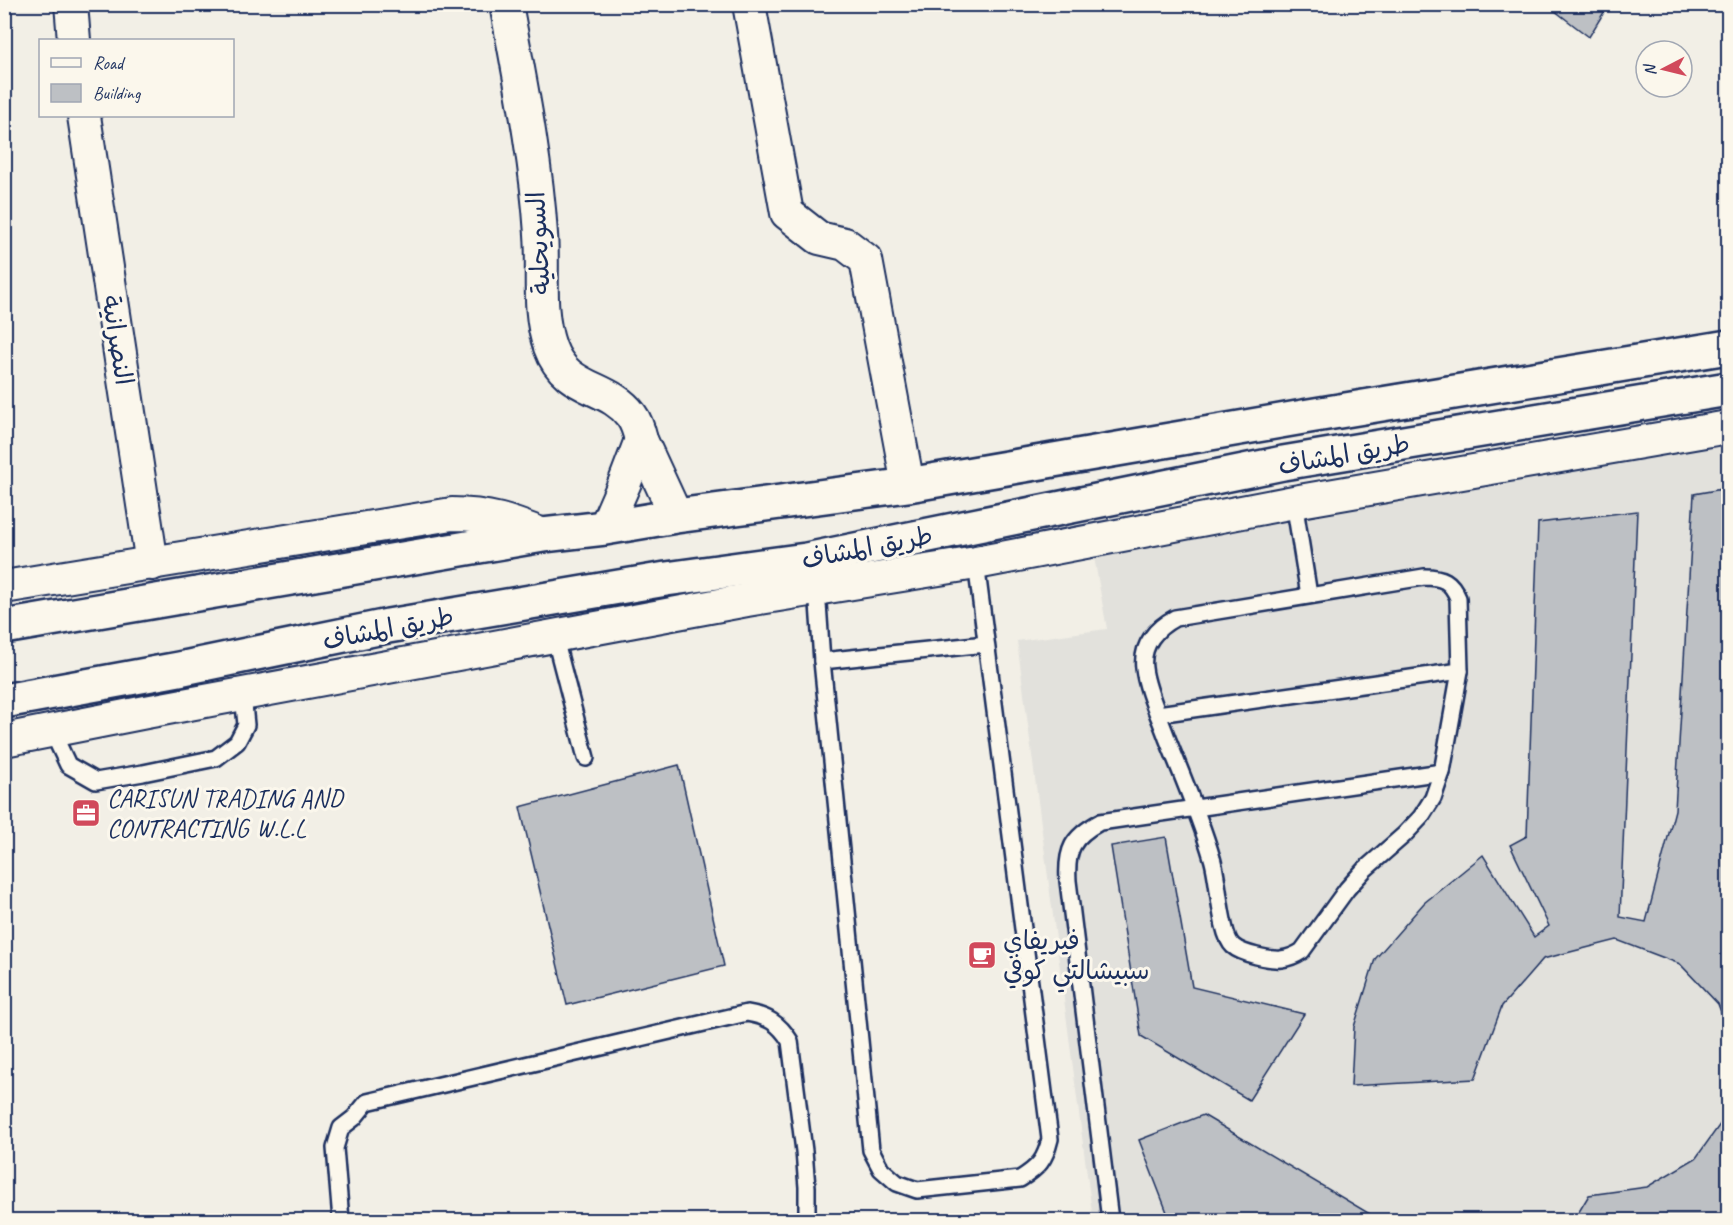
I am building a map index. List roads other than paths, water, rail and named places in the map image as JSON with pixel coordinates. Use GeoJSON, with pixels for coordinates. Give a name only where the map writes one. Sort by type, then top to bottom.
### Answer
{"type":"FeatureCollection","features":[{"type":"Feature","properties":{"kind":"street"},"geometry":{"type":"LineString","coordinates":[[71,4],[74,39]]}},
{"type":"Feature","properties":{"kind":"street","name":"السويحلية"},"geometry":{"type":"LineString","coordinates":[[506,4],[534,169],[542,235],[541,303],[550,347],[562,369],[579,383],[616,402],[635,422],[676,516]]}},
{"type":"Feature","properties":{"kind":"street"},"geometry":{"type":"LineString","coordinates":[[749,4],[787,213],[819,238],[845,244],[866,260],[908,485]]}},
{"type":"Feature","properties":{"kind":"street","name":"النصرانية"},"geometry":{"type":"LineString","coordinates":[[84,117],[152,564]]}},
{"type":"Feature","properties":{"kind":"street","name":"طريق المشاف"},"geometry":{"type":"LineString","coordinates":[[4,627],[543,535],[908,485],[1728,346]]}},
{"type":"Feature","properties":{"kind":"street","name":"طريق المشاف"},"geometry":{"type":"LineString","coordinates":[[4,701],[179,669],[388,626],[666,579],[806,560],[1283,463],[1728,389]]}},
{"type":"Feature","properties":{"kind":"street","name":"طريق المشاف"},"geometry":{"type":"LineString","coordinates":[[4,740],[554,635],[747,600],[976,563],[1294,502],[1728,427]]}},
{"type":"Feature","properties":{"kind":"street"},"geometry":{"type":"LineString","coordinates":[[605,528],[641,440]]}},
{"type":"Feature","properties":{"kind":"street"},"geometry":{"type":"LineString","coordinates":[[4,587],[452,514],[491,517],[511,522],[543,535]]}},
{"type":"Feature","properties":{"kind":"lane"},"geometry":{"type":"LineString","coordinates":[[1294,502],[1309,595]]}},
{"type":"Feature","properties":{"kind":"lane"},"geometry":{"type":"LineString","coordinates":[[817,589],[822,662],[871,1150],[881,1169],[897,1183],[917,1190],[1020,1179],[1035,1170],[1046,1156],[1050,1139],[976,563]]}},
{"type":"Feature","properties":{"kind":"lane"},"geometry":{"type":"LineString","coordinates":[[1435,577],[1446,581],[1454,588],[1458,598],[1460,672],[1442,772],[1433,798],[1421,817],[1347,889],[1302,951],[1292,957],[1280,959],[1240,951],[1233,946],[1227,940],[1224,932],[1213,861],[1196,808],[1158,714],[1144,669],[1145,652],[1151,637],[1162,625],[1175,618],[1191,614],[1435,577]]}},
{"type":"Feature","properties":{"kind":"lane"},"geometry":{"type":"LineString","coordinates":[[554,635],[586,758]]}},
{"type":"Feature","properties":{"kind":"lane"},"geometry":{"type":"LineString","coordinates":[[822,662],[986,644]]}},
{"type":"Feature","properties":{"kind":"lane"},"geometry":{"type":"LineString","coordinates":[[1158,714],[1460,672]]}},
{"type":"Feature","properties":{"kind":"lane"},"geometry":{"type":"LineString","coordinates":[[52,731],[68,765],[96,781],[143,773],[216,758],[237,742],[246,725],[243,694]]}},
{"type":"Feature","properties":{"kind":"lane"},"geometry":{"type":"LineString","coordinates":[[1110,1221],[1067,863],[1072,845],[1084,831],[1100,822],[1442,772]]}},
{"type":"Feature","properties":{"kind":"lane"},"geometry":{"type":"LineString","coordinates":[[341,1221],[334,1148],[341,1128],[354,1118],[367,1102],[747,1013],[773,1020],[783,1029],[790,1041],[804,1150],[807,1221]]}},
{"type":"Feature","properties":{"kind":"place","name":"CARISUN TRADING AND CONTRACTING W.L.L"},"geometry":{"type":"Point","coordinates":[86,813]}},
{"type":"Feature","properties":{"kind":"place","name":"فيريفاي سبيشالتي كوفي"},"geometry":{"type":"Point","coordinates":[982,955]}}]}
